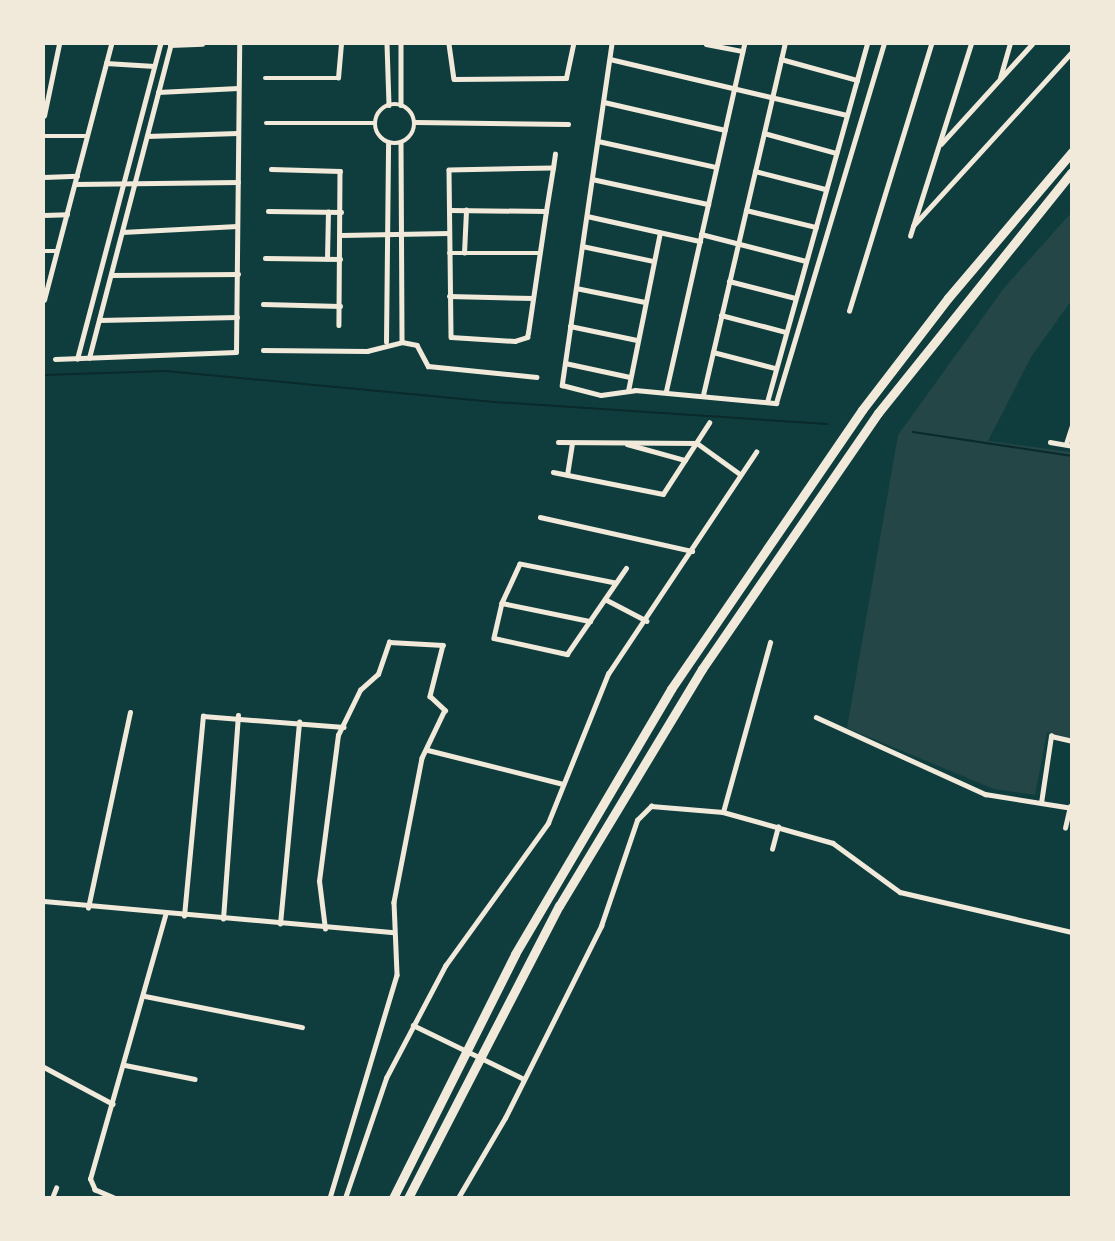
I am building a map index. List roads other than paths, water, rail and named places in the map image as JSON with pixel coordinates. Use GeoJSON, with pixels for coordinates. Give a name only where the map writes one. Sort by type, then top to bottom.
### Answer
{"type":"FeatureCollection","features":[{"type":"Feature","properties":{"kind":"highway"},"geometry":{"type":"LineString","coordinates":[[393,1197],[515,954],[671,689],[888,375],[1071,152]]}},
{"type":"Feature","properties":{"kind":"highway"},"geometry":{"type":"LineString","coordinates":[[408,1197],[558,906],[702,669],[878,413],[1071,172]]}},
{"type":"Feature","properties":{"kind":"street"},"geometry":{"type":"LineString","coordinates":[[44,116],[59,44]]}},
{"type":"Feature","properties":{"kind":"street"},"geometry":{"type":"LineString","coordinates":[[44,300],[46,285],[111,44]]}},
{"type":"Feature","properties":{"kind":"street"},"geometry":{"type":"LineString","coordinates":[[77,358],[160,44]]}},
{"type":"Feature","properties":{"kind":"street"},"geometry":{"type":"LineString","coordinates":[[89,358],[171,44],[202,44]]}},
{"type":"Feature","properties":{"kind":"street"},"geometry":{"type":"LineString","coordinates":[[55,359],[233,354],[238,274],[239,44]]}},
{"type":"Feature","properties":{"kind":"street"},"geometry":{"type":"LineString","coordinates":[[266,78],[340,76],[341,44]]}},
{"type":"Feature","properties":{"kind":"street"},"geometry":{"type":"LineString","coordinates":[[375,123],[389,105],[387,44]]}},
{"type":"Feature","properties":{"kind":"street"},"geometry":{"type":"LineString","coordinates":[[401,44],[401,105],[415,122],[568,124]]}},
{"type":"Feature","properties":{"kind":"street"},"geometry":{"type":"LineString","coordinates":[[449,44],[450,75],[466,79],[568,78],[573,44]]}},
{"type":"Feature","properties":{"kind":"street"},"geometry":{"type":"LineString","coordinates":[[612,44],[563,387],[609,396],[628,391],[666,391],[767,402],[781,398],[884,44]]}},
{"type":"Feature","properties":{"kind":"street"},"geometry":{"type":"LineString","coordinates":[[706,44],[742,51]]}},
{"type":"Feature","properties":{"kind":"street"},"geometry":{"type":"LineString","coordinates":[[666,391],[744,44]]}},
{"type":"Feature","properties":{"kind":"street"},"geometry":{"type":"LineString","coordinates":[[703,395],[785,44]]}},
{"type":"Feature","properties":{"kind":"street"},"geometry":{"type":"LineString","coordinates":[[767,402],[867,44]]}},
{"type":"Feature","properties":{"kind":"street"},"geometry":{"type":"LineString","coordinates":[[849,311],[932,44]]}},
{"type":"Feature","properties":{"kind":"street"},"geometry":{"type":"LineString","coordinates":[[910,236],[971,44]]}},
{"type":"Feature","properties":{"kind":"street"},"geometry":{"type":"LineString","coordinates":[[999,81],[1010,44]]}},
{"type":"Feature","properties":{"kind":"street"},"geometry":{"type":"LineString","coordinates":[[939,146],[1032,44]]}},
{"type":"Feature","properties":{"kind":"street"},"geometry":{"type":"LineString","coordinates":[[913,226],[1071,52]]}},
{"type":"Feature","properties":{"kind":"street"},"geometry":{"type":"LineString","coordinates":[[610,59],[846,115]]}},
{"type":"Feature","properties":{"kind":"street"},"geometry":{"type":"LineString","coordinates":[[782,59],[856,80]]}},
{"type":"Feature","properties":{"kind":"street"},"geometry":{"type":"LineString","coordinates":[[106,63],[154,66]]}},
{"type":"Feature","properties":{"kind":"street"},"geometry":{"type":"LineString","coordinates":[[158,92],[238,88]]}},
{"type":"Feature","properties":{"kind":"street"},"geometry":{"type":"LineString","coordinates":[[604,102],[725,130]]}},
{"type":"Feature","properties":{"kind":"street"},"geometry":{"type":"LineString","coordinates":[[389,105],[401,105]]}},
{"type":"Feature","properties":{"kind":"street"},"geometry":{"type":"LineString","coordinates":[[388,143],[401,143],[410,137],[415,122]]}},
{"type":"Feature","properties":{"kind":"street"},"geometry":{"type":"LineString","coordinates":[[266,123],[375,123]]}},
{"type":"Feature","properties":{"kind":"street"},"geometry":{"type":"LineString","coordinates":[[375,123],[388,143],[386,342]]}},
{"type":"Feature","properties":{"kind":"street"},"geometry":{"type":"LineString","coordinates":[[147,136],[237,133]]}},
{"type":"Feature","properties":{"kind":"street"},"geometry":{"type":"LineString","coordinates":[[764,133],[836,153]]}},
{"type":"Feature","properties":{"kind":"street"},"geometry":{"type":"LineString","coordinates":[[44,136],[87,136]]}},
{"type":"Feature","properties":{"kind":"street"},"geometry":{"type":"LineString","coordinates":[[598,141],[716,167]]}},
{"type":"Feature","properties":{"kind":"street"},"geometry":{"type":"LineString","coordinates":[[401,143],[402,342]]}},
{"type":"Feature","properties":{"kind":"street"},"geometry":{"type":"LineString","coordinates":[[553,168],[452,168],[449,233],[451,337],[515,341],[527,337],[553,168],[555,153]]}},
{"type":"Feature","properties":{"kind":"street"},"geometry":{"type":"LineString","coordinates":[[271,169],[338,169],[341,212],[339,326]]}},
{"type":"Feature","properties":{"kind":"street"},"geometry":{"type":"LineString","coordinates":[[755,171],[825,189]]}},
{"type":"Feature","properties":{"kind":"street"},"geometry":{"type":"LineString","coordinates":[[44,177],[77,176]]}},
{"type":"Feature","properties":{"kind":"street"},"geometry":{"type":"LineString","coordinates":[[592,179],[708,204]]}},
{"type":"Feature","properties":{"kind":"street"},"geometry":{"type":"LineString","coordinates":[[75,184],[134,186],[238,182]]}},
{"type":"Feature","properties":{"kind":"street"},"geometry":{"type":"LineString","coordinates":[[450,210],[546,211]]}},
{"type":"Feature","properties":{"kind":"street"},"geometry":{"type":"LineString","coordinates":[[464,253],[466,210]]}},
{"type":"Feature","properties":{"kind":"street"},"geometry":{"type":"LineString","coordinates":[[746,210],[816,227]]}},
{"type":"Feature","properties":{"kind":"street"},"geometry":{"type":"LineString","coordinates":[[268,211],[341,212]]}},
{"type":"Feature","properties":{"kind":"street"},"geometry":{"type":"LineString","coordinates":[[327,259],[328,212]]}},
{"type":"Feature","properties":{"kind":"street"},"geometry":{"type":"LineString","coordinates":[[44,215],[67,214]]}},
{"type":"Feature","properties":{"kind":"street"},"geometry":{"type":"LineString","coordinates":[[587,216],[700,241]]}},
{"type":"Feature","properties":{"kind":"street"},"geometry":{"type":"LineString","coordinates":[[122,232],[237,226]]}},
{"type":"Feature","properties":{"kind":"street"},"geometry":{"type":"LineString","coordinates":[[341,235],[449,233]]}},
{"type":"Feature","properties":{"kind":"street"},"geometry":{"type":"LineString","coordinates":[[628,391],[660,233]]}},
{"type":"Feature","properties":{"kind":"street"},"geometry":{"type":"LineString","coordinates":[[701,234],[806,261]]}},
{"type":"Feature","properties":{"kind":"street"},"geometry":{"type":"LineString","coordinates":[[582,246],[653,261]]}},
{"type":"Feature","properties":{"kind":"street"},"geometry":{"type":"LineString","coordinates":[[44,251],[57,251]]}},
{"type":"Feature","properties":{"kind":"street"},"geometry":{"type":"LineString","coordinates":[[449,253],[540,253]]}},
{"type":"Feature","properties":{"kind":"street"},"geometry":{"type":"LineString","coordinates":[[265,258],[340,259]]}},
{"type":"Feature","properties":{"kind":"street"},"geometry":{"type":"LineString","coordinates":[[111,275],[238,274]]}},
{"type":"Feature","properties":{"kind":"street"},"geometry":{"type":"LineString","coordinates":[[729,281],[795,298]]}},
{"type":"Feature","properties":{"kind":"street"},"geometry":{"type":"LineString","coordinates":[[576,288],[645,302]]}},
{"type":"Feature","properties":{"kind":"street"},"geometry":{"type":"LineString","coordinates":[[449,296],[533,298]]}},
{"type":"Feature","properties":{"kind":"street"},"geometry":{"type":"LineString","coordinates":[[263,304],[340,306]]}},
{"type":"Feature","properties":{"kind":"street"},"geometry":{"type":"LineString","coordinates":[[722,315],[786,332]]}},
{"type":"Feature","properties":{"kind":"street"},"geometry":{"type":"LineString","coordinates":[[99,320],[237,317]]}},
{"type":"Feature","properties":{"kind":"street"},"geometry":{"type":"LineString","coordinates":[[570,326],[637,340]]}},
{"type":"Feature","properties":{"kind":"street"},"geometry":{"type":"LineString","coordinates":[[263,350],[367,351],[386,342],[402,342],[417,345],[428,366],[536,377]]}},
{"type":"Feature","properties":{"kind":"street"},"geometry":{"type":"LineString","coordinates":[[713,352],[776,368]]}},
{"type":"Feature","properties":{"kind":"street"},"geometry":{"type":"LineString","coordinates":[[565,363],[630,377]]}},
{"type":"Feature","properties":{"kind":"street"},"geometry":{"type":"LineString","coordinates":[[554,472],[660,494],[709,423]]}},
{"type":"Feature","properties":{"kind":"street"},"geometry":{"type":"LineString","coordinates":[[1050,442],[1069,445],[1071,426]]}},
{"type":"Feature","properties":{"kind":"street"},"geometry":{"type":"LineString","coordinates":[[558,442],[572,444],[697,443],[740,474]]}},
{"type":"Feature","properties":{"kind":"street"},"geometry":{"type":"LineString","coordinates":[[624,443],[685,460]]}},
{"type":"Feature","properties":{"kind":"street"},"geometry":{"type":"LineString","coordinates":[[567,475],[572,444]]}},
{"type":"Feature","properties":{"kind":"street"},"geometry":{"type":"LineString","coordinates":[[345,1197],[386,1078],[413,1024],[472,926],[548,823],[608,674],[647,621],[756,452]]}},
{"type":"Feature","properties":{"kind":"street"},"geometry":{"type":"LineString","coordinates":[[540,517],[692,551]]}},
{"type":"Feature","properties":{"kind":"street"},"geometry":{"type":"LineString","coordinates":[[615,583],[520,564],[502,603],[496,640],[570,652],[626,568]]}},
{"type":"Feature","properties":{"kind":"street"},"geometry":{"type":"LineString","coordinates":[[604,599],[647,621]]}},
{"type":"Feature","properties":{"kind":"street"},"geometry":{"type":"LineString","coordinates":[[502,603],[590,621]]}},
{"type":"Feature","properties":{"kind":"street"},"geometry":{"type":"LineString","coordinates":[[325,929],[320,868],[338,735],[344,727],[360,690],[378,674],[389,642],[443,645],[430,696],[445,710],[428,750],[411,810],[394,932],[397,975],[330,1197]]}},
{"type":"Feature","properties":{"kind":"street"},"geometry":{"type":"LineString","coordinates":[[723,812],[771,642]]}},
{"type":"Feature","properties":{"kind":"street"},"geometry":{"type":"LineString","coordinates":[[88,908],[130,712]]}},
{"type":"Feature","properties":{"kind":"street"},"geometry":{"type":"LineString","coordinates":[[184,916],[202,716],[238,716],[344,727]]}},
{"type":"Feature","properties":{"kind":"street"},"geometry":{"type":"LineString","coordinates":[[223,919],[238,716]]}},
{"type":"Feature","properties":{"kind":"street"},"geometry":{"type":"LineString","coordinates":[[816,717],[985,794],[1071,808],[1065,828]]}},
{"type":"Feature","properties":{"kind":"street"},"geometry":{"type":"LineString","coordinates":[[280,924],[299,722]]}},
{"type":"Feature","properties":{"kind":"street"},"geometry":{"type":"LineString","coordinates":[[1041,803],[1051,736],[1071,741]]}},
{"type":"Feature","properties":{"kind":"street"},"geometry":{"type":"LineString","coordinates":[[428,750],[563,784]]}},
{"type":"Feature","properties":{"kind":"street"},"geometry":{"type":"LineString","coordinates":[[458,1197],[524,1079],[601,926],[644,810],[687,805],[778,827],[833,843],[900,891],[1071,932]]}},
{"type":"Feature","properties":{"kind":"street"},"geometry":{"type":"LineString","coordinates":[[772,849],[778,827]]}},
{"type":"Feature","properties":{"kind":"street"},"geometry":{"type":"LineString","coordinates":[[44,901],[88,908],[165,915],[325,929],[394,932]]}},
{"type":"Feature","properties":{"kind":"street"},"geometry":{"type":"LineString","coordinates":[[114,1197],[95,1190],[90,1179],[145,996],[165,915]]}},
{"type":"Feature","properties":{"kind":"street"},"geometry":{"type":"LineString","coordinates":[[145,996],[302,1027]]}},
{"type":"Feature","properties":{"kind":"street"},"geometry":{"type":"LineString","coordinates":[[413,1024],[524,1079]]}},
{"type":"Feature","properties":{"kind":"street"},"geometry":{"type":"LineString","coordinates":[[125,1065],[195,1079]]}},
{"type":"Feature","properties":{"kind":"street"},"geometry":{"type":"LineString","coordinates":[[44,1066],[113,1104]]}},
{"type":"Feature","properties":{"kind":"street"},"geometry":{"type":"LineString","coordinates":[[52,1197],[56,1188]]}},
{"type":"Feature","properties":{"kind":"waterway"},"geometry":{"type":"LineString","coordinates":[[44,375],[166,371],[495,402],[827,424]]}},
{"type":"Feature","properties":{"kind":"waterway"},"geometry":{"type":"LineString","coordinates":[[913,432],[1072,456]]}}]}
